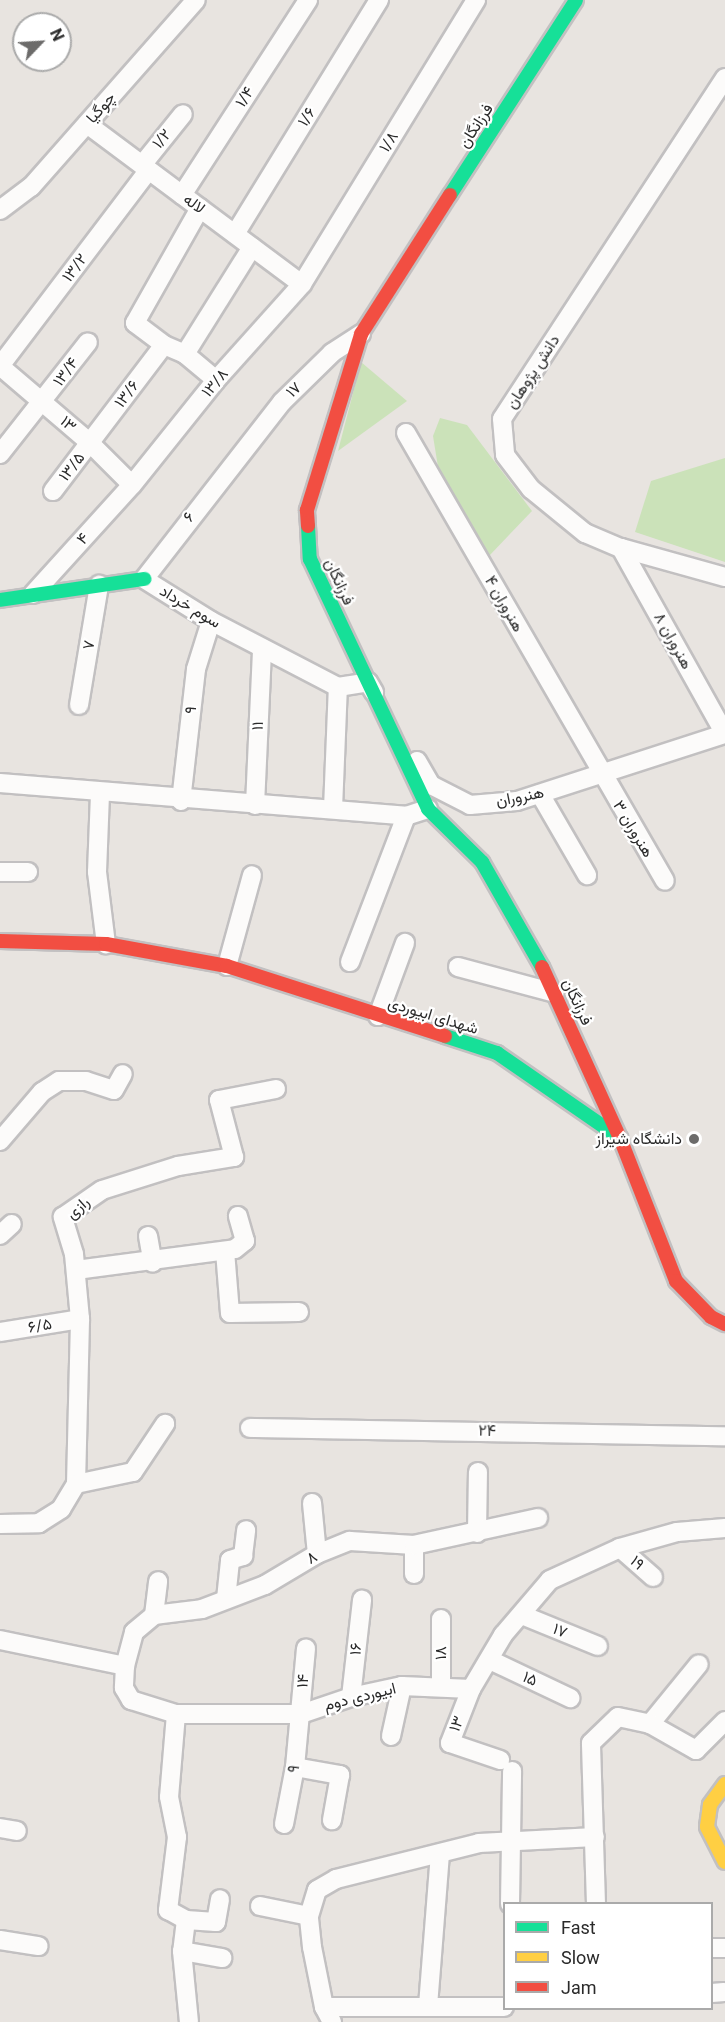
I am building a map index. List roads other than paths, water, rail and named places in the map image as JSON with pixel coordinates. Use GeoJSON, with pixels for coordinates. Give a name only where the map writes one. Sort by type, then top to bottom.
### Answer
{"type":"FeatureCollection","features":[{"type":"Feature","properties":{"kind":"street","name":"چوگیا"},"geometry":{"type":"LineString","coordinates":[[0,210],[31,187],[196,0]]}},
{"type":"Feature","properties":{"kind":"street","name":"۱/۴"},"geometry":{"type":"LineString","coordinates":[[182,195],[308,0]]}},
{"type":"Feature","properties":{"kind":"street","name":"۱/۶"},"geometry":{"type":"LineString","coordinates":[[235,234],[379,0]]}},
{"type":"Feature","properties":{"kind":"street","name":"۱/۸"},"geometry":{"type":"LineString","coordinates":[[302,284],[476,0]]}},
{"type":"Feature","properties":{"kind":"street","name":"فرزانگان"},"geometry":{"type":"LineString","coordinates":[[576,0],[361,334],[308,510],[310,559],[428,809],[482,862],[555,993],[620,1138]]}},
{"type":"Feature","properties":{"kind":"street","name":"دانش پژوهان"},"geometry":{"type":"LineString","coordinates":[[725,78],[502,419],[505,455],[531,489],[585,532],[621,548],[725,577]]}},
{"type":"Feature","properties":{"kind":"street","name":"۱/۲"},"geometry":{"type":"LineString","coordinates":[[145,167],[183,114]]}},
{"type":"Feature","properties":{"kind":"street","name":"لاله"},"geometry":{"type":"LineString","coordinates":[[87,124],[302,284]]}},
{"type":"Feature","properties":{"kind":"street","name":"۱۳/۲"},"geometry":{"type":"LineString","coordinates":[[0,366],[145,167]]}},
{"type":"Feature","properties":{"kind":"street"},"geometry":{"type":"LineString","coordinates":[[200,208],[135,323],[164,345],[185,354],[216,380]]}},
{"type":"Feature","properties":{"kind":"street"},"geometry":{"type":"LineString","coordinates":[[185,354],[252,246]]}},
{"type":"Feature","properties":{"kind":"street","name":"۱۳/۸"},"geometry":{"type":"LineString","coordinates":[[132,485],[216,380],[302,284]]}},
{"type":"Feature","properties":{"kind":"street","name":"۱۷"},"geometry":{"type":"LineString","coordinates":[[238,456],[282,402],[332,354],[361,334]]}},
{"type":"Feature","properties":{"kind":"street","name":"۱۳/۴"},"geometry":{"type":"LineString","coordinates":[[0,454],[44,403],[88,342]]}},
{"type":"Feature","properties":{"kind":"street","name":"۱۳/۶"},"geometry":{"type":"LineString","coordinates":[[90,443],[164,345]]}},
{"type":"Feature","properties":{"kind":"street","name":"۱۳"},"geometry":{"type":"LineString","coordinates":[[0,366],[90,443],[132,485]]}},
{"type":"Feature","properties":{"kind":"street","name":"هنروران ۴"},"geometry":{"type":"LineString","coordinates":[[406,433],[601,776]]}},
{"type":"Feature","properties":{"kind":"street","name":"۱۳/۵"},"geometry":{"type":"LineString","coordinates":[[53,491],[90,443]]}},
{"type":"Feature","properties":{"kind":"street","name":"۶"},"geometry":{"type":"LineString","coordinates":[[144,579],[238,456]]}},
{"type":"Feature","properties":{"kind":"street","name":"۴"},"geometry":{"type":"LineString","coordinates":[[33,594],[132,485]]}},
{"type":"Feature","properties":{"kind":"street","name":"هنروران ۸"},"geometry":{"type":"LineString","coordinates":[[621,548],[725,734]]}},
{"type":"Feature","properties":{"kind":"street","name":"سوم خرداد"},"geometry":{"type":"LineString","coordinates":[[0,600],[144,579],[210,621],[338,687]]}},
{"type":"Feature","properties":{"kind":"street","name":"۷"},"geometry":{"type":"LineString","coordinates":[[79,705],[99,585]]}},
{"type":"Feature","properties":{"kind":"street","name":"۹"},"geometry":{"type":"LineString","coordinates":[[181,801],[196,669],[210,621]]}},
{"type":"Feature","properties":{"kind":"street","name":"۱۱"},"geometry":{"type":"LineString","coordinates":[[255,805],[262,648]]}},
{"type":"Feature","properties":{"kind":"street"},"geometry":{"type":"LineString","coordinates":[[333,809],[338,687],[368,682]]}},
{"type":"Feature","properties":{"kind":"street","name":"هنروران"},"geometry":{"type":"LineString","coordinates":[[368,682],[431,785],[470,804],[517,801],[540,795],[725,734]]}},
{"type":"Feature","properties":{"kind":"street","name":"هنروران ۳"},"geometry":{"type":"LineString","coordinates":[[601,776],[665,881]]}},
{"type":"Feature","properties":{"kind":"street"},"geometry":{"type":"LineString","coordinates":[[0,783],[181,801],[333,809],[406,816],[428,809]]}},
{"type":"Feature","properties":{"kind":"street"},"geometry":{"type":"LineString","coordinates":[[100,794],[97,872],[106,944]]}},
{"type":"Feature","properties":{"kind":"street"},"geometry":{"type":"LineString","coordinates":[[540,795],[587,875]]}},
{"type":"Feature","properties":{"kind":"street"},"geometry":{"type":"LineString","coordinates":[[350,962],[406,816]]}},
{"type":"Feature","properties":{"kind":"street"},"geometry":{"type":"LineString","coordinates":[[0,872],[28,872]]}},
{"type":"Feature","properties":{"kind":"street"},"geometry":{"type":"LineString","coordinates":[[227,966],[252,874]]}},
{"type":"Feature","properties":{"kind":"street","name":"شهدای ابیوردی"},"geometry":{"type":"LineString","coordinates":[[0,940],[106,944],[227,966],[497,1053],[620,1138]]}},
{"type":"Feature","properties":{"kind":"street"},"geometry":{"type":"LineString","coordinates":[[378,1016],[405,943]]}},
{"type":"Feature","properties":{"kind":"street"},"geometry":{"type":"LineString","coordinates":[[458,967],[555,993]]}},
{"type":"Feature","properties":{"kind":"street"},"geometry":{"type":"LineString","coordinates":[[0,1141],[42,1092],[59,1081],[86,1081],[114,1090],[123,1074]]}},
{"type":"Feature","properties":{"kind":"street","name":"رازی"},"geometry":{"type":"LineString","coordinates":[[76,1484],[80,1319],[76,1270],[63,1217],[102,1190],[178,1166],[234,1156],[219,1100],[276,1089]]}},
{"type":"Feature","properties":{"kind":"street"},"geometry":{"type":"LineString","coordinates":[[620,1138],[676,1281],[711,1317],[725,1324]]}},
{"type":"Feature","properties":{"kind":"street"},"geometry":{"type":"LineString","coordinates":[[76,1270],[153,1263],[235,1249],[245,1241],[238,1216]]}},
{"type":"Feature","properties":{"kind":"street"},"geometry":{"type":"LineString","coordinates":[[148,1236],[153,1263]]}},
{"type":"Feature","properties":{"kind":"street"},"geometry":{"type":"LineString","coordinates":[[225,1251],[230,1313],[299,1312]]}},
{"type":"Feature","properties":{"kind":"street","name":"۶/۵"},"geometry":{"type":"LineString","coordinates":[[0,1332],[80,1319]]}},
{"type":"Feature","properties":{"kind":"street"},"geometry":{"type":"LineString","coordinates":[[0,1524],[39,1523],[61,1509],[76,1484],[133,1472],[165,1424]]}},
{"type":"Feature","properties":{"kind":"street","name":"۲۴"},"geometry":{"type":"LineString","coordinates":[[249,1428],[725,1436]]}},
{"type":"Feature","properties":{"kind":"street"},"geometry":{"type":"LineString","coordinates":[[477,1533],[478,1472]]}},
{"type":"Feature","properties":{"kind":"street"},"geometry":{"type":"LineString","coordinates":[[312,1503],[317,1554]]}},
{"type":"Feature","properties":{"kind":"street","name":"۸"},"geometry":{"type":"LineString","coordinates":[[154,1615],[202,1609],[265,1585],[317,1554],[350,1541],[414,1545],[538,1518]]}},
{"type":"Feature","properties":{"kind":"street"},"geometry":{"type":"LineString","coordinates":[[471,1689],[503,1635],[550,1580],[620,1548],[677,1532],[725,1528]]}},
{"type":"Feature","properties":{"kind":"street"},"geometry":{"type":"LineString","coordinates":[[226,1599],[230,1560],[243,1556],[246,1530]]}},
{"type":"Feature","properties":{"kind":"street"},"geometry":{"type":"LineString","coordinates":[[414,1545],[414,1574]]}},
{"type":"Feature","properties":{"kind":"street","name":"۱۹"},"geometry":{"type":"LineString","coordinates":[[620,1548],[653,1577]]}},
{"type":"Feature","properties":{"kind":"street"},"geometry":{"type":"LineString","coordinates":[[4,1645],[125,1666],[134,1632],[154,1615],[158,1581]]}},
{"type":"Feature","properties":{"kind":"street","name":"۱۶"},"geometry":{"type":"LineString","coordinates":[[351,1697],[362,1600]]}},
{"type":"Feature","properties":{"kind":"street","name":"۱۷"},"geometry":{"type":"LineString","coordinates":[[522,1615],[598,1646]]}},
{"type":"Feature","properties":{"kind":"street","name":"۱۸"},"geometry":{"type":"LineString","coordinates":[[441,1619],[441,1687]]}},
{"type":"Feature","properties":{"kind":"street","name":"۱۴"},"geometry":{"type":"LineString","coordinates":[[301,1714],[306,1649]]}},
{"type":"Feature","properties":{"kind":"street","name":"۱۵"},"geometry":{"type":"LineString","coordinates":[[490,1660],[570,1698]]}},
{"type":"Feature","properties":{"kind":"street"},"geometry":{"type":"LineString","coordinates":[[650,1724],[699,1664]]}},
{"type":"Feature","properties":{"kind":"street","name":"ابیوردی دوم"},"geometry":{"type":"LineString","coordinates":[[125,1666],[124,1688],[130,1700],[176,1714],[301,1714],[351,1697],[402,1686],[471,1689]]}},
{"type":"Feature","properties":{"kind":"street"},"geometry":{"type":"LineString","coordinates":[[391,1736],[402,1686]]}},
{"type":"Feature","properties":{"kind":"street","name":"۱۳"},"geometry":{"type":"LineString","coordinates":[[471,1689],[450,1743],[506,1766],[511,1839]]}},
{"type":"Feature","properties":{"kind":"street"},"geometry":{"type":"LineString","coordinates":[[176,1714],[169,1797],[177,1837],[168,1910],[186,1920],[216,1922],[220,1899]]}},
{"type":"Feature","properties":{"kind":"street","name":"۹"},"geometry":{"type":"LineString","coordinates":[[284,1824],[295,1767],[301,1714]]}},
{"type":"Feature","properties":{"kind":"street"},"geometry":{"type":"LineString","coordinates":[[596,1902],[591,1743],[618,1717],[650,1724],[696,1750],[725,1721]]}},
{"type":"Feature","properties":{"kind":"street"},"geometry":{"type":"LineString","coordinates":[[295,1767],[340,1775],[332,1820]]}},
{"type":"Feature","properties":{"kind":"street"},"geometry":{"type":"LineString","coordinates":[[725,1784],[710,1805],[707,1827],[725,1862]]}},
{"type":"Feature","properties":{"kind":"street"},"geometry":{"type":"LineString","coordinates":[[503,2007],[428,2006],[328,2014],[316,1977],[309,1916],[317,1890],[336,1879],[440,1852],[511,1839],[595,1837]]}},
{"type":"Feature","properties":{"kind":"street"},"geometry":{"type":"LineString","coordinates":[[510,1902],[511,1839]]}},
{"type":"Feature","properties":{"kind":"street"},"geometry":{"type":"LineString","coordinates":[[428,2006],[440,1852]]}},
{"type":"Feature","properties":{"kind":"street"},"geometry":{"type":"LineString","coordinates":[[260,1906],[309,1916]]}},
{"type":"Feature","properties":{"kind":"street"},"geometry":{"type":"LineString","coordinates":[[186,1920],[182,1951],[189,2022]]}},
{"type":"Feature","properties":{"kind":"street"},"geometry":{"type":"LineString","coordinates":[[0,1940],[39,1946]]}},
{"type":"Feature","properties":{"kind":"street"},"geometry":{"type":"LineString","coordinates":[[182,1951],[222,1958]]}},
{"type":"Feature","properties":{"kind":"place","name":"دانشگاه شیراز"},"geometry":{"type":"Point","coordinates":[694,1139]}}]}
